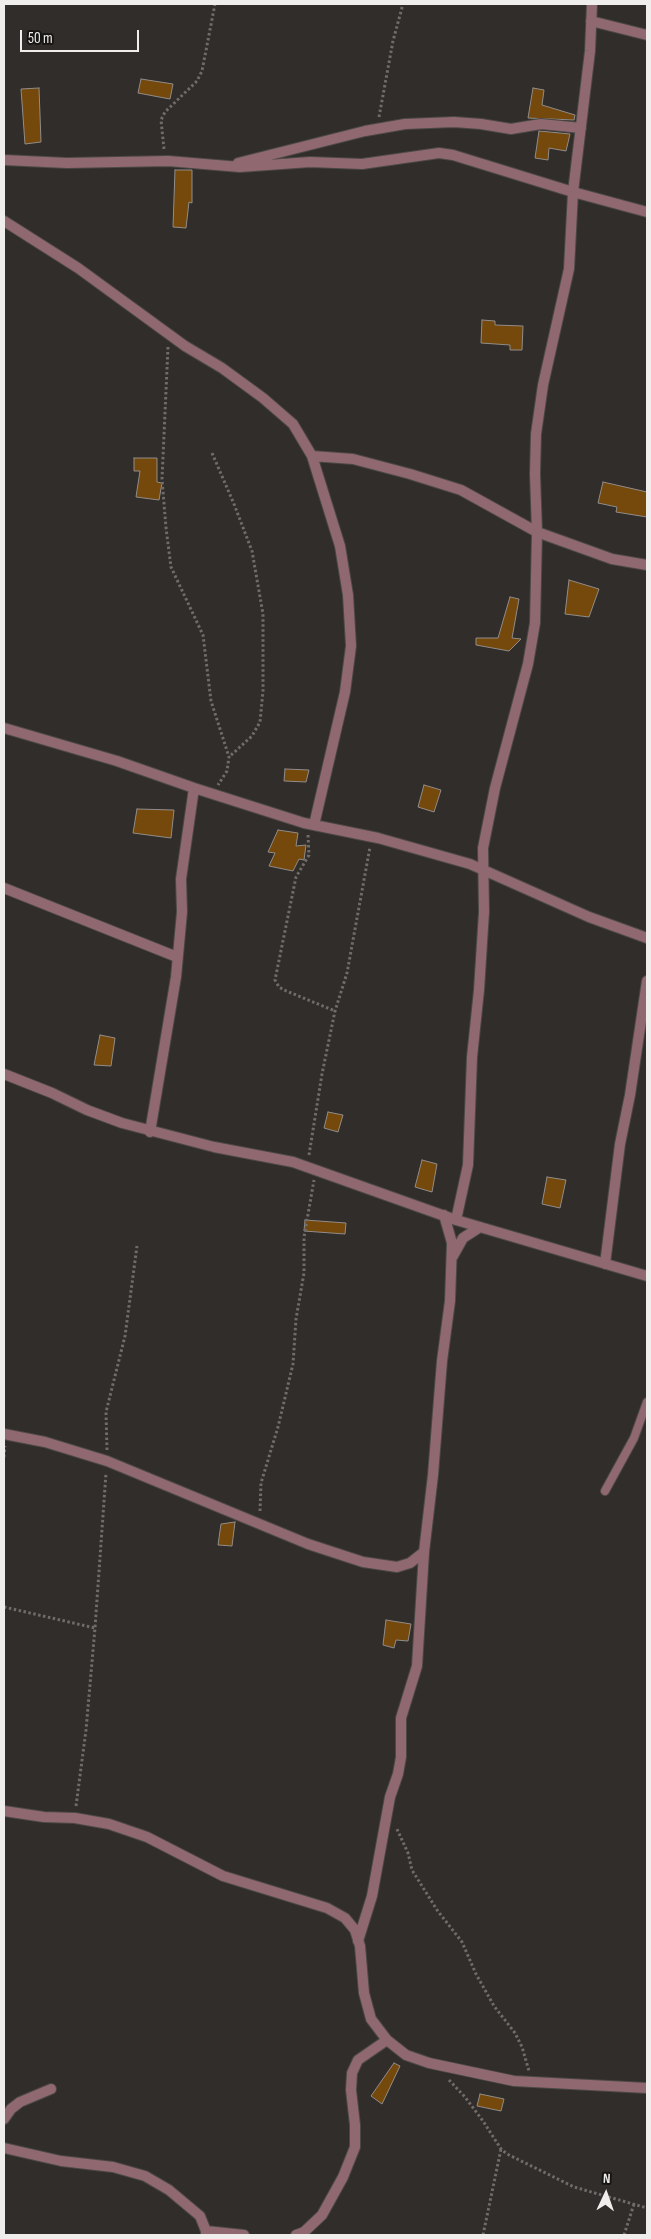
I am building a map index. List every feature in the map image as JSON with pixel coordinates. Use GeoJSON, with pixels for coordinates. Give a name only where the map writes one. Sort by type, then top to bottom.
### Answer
{"type":"FeatureCollection","features":[{"type":"Feature","properties":{"kind":"street"},"geometry":{"type":"LineString","coordinates":[[456,1220],[468,1165],[472,1057],[483,922],[483,869],[486,826],[528,664],[535,623],[537,532],[534,474],[536,434],[543,385],[569,269],[573,192],[590,51],[592,4]]}},
{"type":"Feature","properties":{"kind":"street"},"geometry":{"type":"LineString","coordinates":[[591,21],[647,35]]}},
{"type":"Feature","properties":{"kind":"street"},"geometry":{"type":"LineString","coordinates":[[221,166],[379,128],[454,122],[510,129],[541,124],[581,128]]}},
{"type":"Feature","properties":{"kind":"street"},"geometry":{"type":"LineString","coordinates":[[4,160],[67,163],[168,161],[221,166],[260,167],[310,162],[362,164],[439,153],[453,155],[573,192],[647,212]]}},
{"type":"Feature","properties":{"kind":"street"},"geometry":{"type":"LineString","coordinates":[[4,221],[78,268],[263,398],[293,424],[312,456],[340,546],[348,595],[351,646],[345,692],[309,824]]}},
{"type":"Feature","properties":{"kind":"street"},"geometry":{"type":"LineString","coordinates":[[312,456],[353,459],[461,490],[537,532],[612,559],[647,565]]}},
{"type":"Feature","properties":{"kind":"street"},"geometry":{"type":"LineString","coordinates":[[4,728],[117,761],[194,788],[309,824],[372,837],[438,854],[483,869],[589,917],[647,938]]}},
{"type":"Feature","properties":{"kind":"street"},"geometry":{"type":"LineString","coordinates":[[150,1132],[176,977],[182,912],[181,879],[194,788]]}},
{"type":"Feature","properties":{"kind":"street"},"geometry":{"type":"LineString","coordinates":[[4,888],[177,957]]}},
{"type":"Feature","properties":{"kind":"street"},"geometry":{"type":"LineString","coordinates":[[604,1264],[620,1144],[630,1095],[647,981]]}},
{"type":"Feature","properties":{"kind":"street"},"geometry":{"type":"LineString","coordinates":[[4,1074],[52,1093],[87,1110],[150,1132],[222,1149],[292,1162],[456,1220],[647,1276]]}},
{"type":"Feature","properties":{"kind":"street"},"geometry":{"type":"LineString","coordinates":[[358,1941],[372,1896],[390,1797],[398,1774],[401,1757],[401,1718],[417,1666],[424,1552],[433,1475],[442,1361],[450,1301],[452,1243],[444,1215]]}},
{"type":"Feature","properties":{"kind":"street"},"geometry":{"type":"LineString","coordinates":[[452,1257],[463,1238],[480,1227]]}},
{"type":"Feature","properties":{"kind":"street"},"geometry":{"type":"LineString","coordinates":[[4,1434],[45,1442],[107,1461],[259,1525],[316,1547],[363,1562],[397,1566],[410,1563],[424,1552]]}},
{"type":"Feature","properties":{"kind":"street"},"geometry":{"type":"LineString","coordinates":[[4,1811],[44,1817],[78,1818],[109,1824],[137,1834],[223,1876],[327,1908],[350,1923],[358,1941],[364,1971],[364,1993],[371,2019],[386,2040],[406,2056],[514,2081],[647,2088]]}},
{"type":"Feature","properties":{"kind":"street"},"geometry":{"type":"LineString","coordinates":[[296,2235],[304,2232],[322,2215],[343,2177],[355,2147],[355,2125],[351,2090],[352,2073],[358,2060],[386,2040]]}},
{"type":"Feature","properties":{"kind":"street"},"geometry":{"type":"LineString","coordinates":[[4,2119],[11,2109],[20,2102],[51,2089]]}},
{"type":"Feature","properties":{"kind":"street"},"geometry":{"type":"LineString","coordinates":[[4,2148],[61,2161],[113,2167],[145,2176],[187,2204],[200,2216],[206,2233],[244,2235]]}},
{"type":"Feature","properties":{"kind":"lane"},"geometry":{"type":"LineString","coordinates":[[605,1491],[634,1438],[647,1402]]}},
{"type":"Feature","properties":{"kind":"path"},"geometry":{"type":"LineString","coordinates":[[168,161],[162,144],[161,120],[165,112],[193,85],[202,71],[215,4]]}},
{"type":"Feature","properties":{"kind":"path"},"geometry":{"type":"LineString","coordinates":[[379,128],[380,107],[393,41],[403,4]]}},
{"type":"Feature","properties":{"kind":"path"},"geometry":{"type":"LineString","coordinates":[[168,333],[162,479],[171,567],[203,635],[211,701],[229,757],[227,771],[213,794]]}},
{"type":"Feature","properties":{"kind":"path"},"geometry":{"type":"LineString","coordinates":[[212,453],[252,551],[262,614],[263,691],[260,722],[252,736],[229,757]]}},
{"type":"Feature","properties":{"kind":"path"},"geometry":{"type":"LineString","coordinates":[[309,824],[309,854],[296,877],[275,980],[279,987],[296,996],[336,1010]]}},
{"type":"Feature","properties":{"kind":"path"},"geometry":{"type":"LineString","coordinates":[[259,1525],[261,1483],[278,1427],[293,1364],[294,1334],[304,1273],[304,1237],[312,1169],[313,1127],[336,1010],[347,973],[372,837]]}},
{"type":"Feature","properties":{"kind":"path"},"geometry":{"type":"LineString","coordinates":[[78,1818],[76,1805],[86,1730],[104,1528],[107,1461],[106,1412],[125,1336],[137,1246]]}},
{"type":"Feature","properties":{"kind":"path"},"geometry":{"type":"LineString","coordinates":[[4,1607],[95,1628]]}},
{"type":"Feature","properties":{"kind":"path"},"geometry":{"type":"LineString","coordinates":[[387,1818],[400,1836],[418,1881],[436,1910],[462,1942],[476,1974],[494,2006],[515,2033],[522,2047],[532,2082]]}},
{"type":"Feature","properties":{"kind":"path"},"geometry":{"type":"LineString","coordinates":[[435,2064],[483,2121],[501,2150],[574,2186],[647,2208]]}},
{"type":"Feature","properties":{"kind":"path"},"geometry":{"type":"LineString","coordinates":[[483,2235],[501,2150]]}},
{"type":"Feature","properties":{"kind":"path"},"geometry":{"type":"LineString","coordinates":[[624,2235],[634,2204]]}},
{"type":"Feature","properties":{"kind":"building"},"geometry":{"type":"Polygon","coordinates":[[[141,79],[173,84],[170,99],[138,93],[141,79]]]}},
{"type":"Feature","properties":{"kind":"building"},"geometry":{"type":"Polygon","coordinates":[[[39,88],[41,142],[25,144],[21,89],[39,88]]]}},
{"type":"Feature","properties":{"kind":"building"},"geometry":{"type":"Polygon","coordinates":[[[533,88],[544,90],[542,105],[575,115],[574,120],[528,118],[533,88]]]}},
{"type":"Feature","properties":{"kind":"building"},"geometry":{"type":"Polygon","coordinates":[[[539,131],[570,134],[566,151],[549,148],[548,160],[535,158],[539,131]]]}},
{"type":"Feature","properties":{"kind":"building"},"geometry":{"type":"Polygon","coordinates":[[[175,170],[192,170],[192,203],[189,202],[186,228],[173,227],[175,170]]]}},
{"type":"Feature","properties":{"kind":"building"},"geometry":{"type":"Polygon","coordinates":[[[482,320],[495,321],[495,325],[523,326],[522,350],[510,350],[510,345],[481,343],[482,320]]]}},
{"type":"Feature","properties":{"kind":"building"},"geometry":{"type":"Polygon","coordinates":[[[134,458],[157,458],[157,482],[162,483],[159,500],[136,497],[140,471],[134,471],[134,458]]]}},
{"type":"Feature","properties":{"kind":"building"},"geometry":{"type":"Polygon","coordinates":[[[603,482],[647,492],[647,517],[616,512],[617,507],[598,503],[603,482]]]}},
{"type":"Feature","properties":{"kind":"building"},"geometry":{"type":"Polygon","coordinates":[[[569,580],[599,589],[589,617],[565,614],[569,580]]]}},
{"type":"Feature","properties":{"kind":"building"},"geometry":{"type":"Polygon","coordinates":[[[510,597],[519,599],[512,638],[521,639],[509,651],[476,645],[476,638],[498,638],[510,597]]]}},
{"type":"Feature","properties":{"kind":"building"},"geometry":{"type":"Polygon","coordinates":[[[285,769],[309,770],[306,782],[284,781],[285,769]]]}},
{"type":"Feature","properties":{"kind":"building"},"geometry":{"type":"Polygon","coordinates":[[[424,785],[441,790],[434,812],[418,807],[424,785]]]}},
{"type":"Feature","properties":{"kind":"building"},"geometry":{"type":"Polygon","coordinates":[[[137,809],[174,810],[171,838],[133,833],[137,809]]]}},
{"type":"Feature","properties":{"kind":"building"},"geometry":{"type":"Polygon","coordinates":[[[278,830],[298,833],[296,846],[306,845],[304,860],[299,859],[293,871],[269,866],[275,853],[268,852],[278,830]]]}},
{"type":"Feature","properties":{"kind":"building"},"geometry":{"type":"Polygon","coordinates":[[[100,1035],[115,1038],[111,1066],[94,1065],[100,1035]]]}},
{"type":"Feature","properties":{"kind":"building"},"geometry":{"type":"Polygon","coordinates":[[[328,1112],[343,1115],[338,1132],[324,1128],[328,1112]]]}},
{"type":"Feature","properties":{"kind":"building"},"geometry":{"type":"Polygon","coordinates":[[[422,1160],[437,1164],[432,1192],[415,1187],[422,1160]]]}},
{"type":"Feature","properties":{"kind":"building"},"geometry":{"type":"Polygon","coordinates":[[[547,1177],[566,1180],[560,1208],[542,1204],[547,1177]]]}},
{"type":"Feature","properties":{"kind":"building"},"geometry":{"type":"Polygon","coordinates":[[[305,1220],[346,1223],[345,1234],[304,1231],[305,1220]]]}},
{"type":"Feature","properties":{"kind":"building"},"geometry":{"type":"Polygon","coordinates":[[[235,1522],[232,1546],[218,1545],[221,1524],[235,1522]]]}},
{"type":"Feature","properties":{"kind":"building"},"geometry":{"type":"Polygon","coordinates":[[[386,1620],[411,1624],[408,1641],[396,1640],[394,1648],[383,1645],[386,1620]]]}},
{"type":"Feature","properties":{"kind":"building"},"geometry":{"type":"Polygon","coordinates":[[[394,2063],[400,2066],[382,2104],[371,2096],[394,2063]]]}},
{"type":"Feature","properties":{"kind":"building"},"geometry":{"type":"Polygon","coordinates":[[[480,2094],[504,2099],[501,2111],[477,2106],[480,2094]]]}}]}
